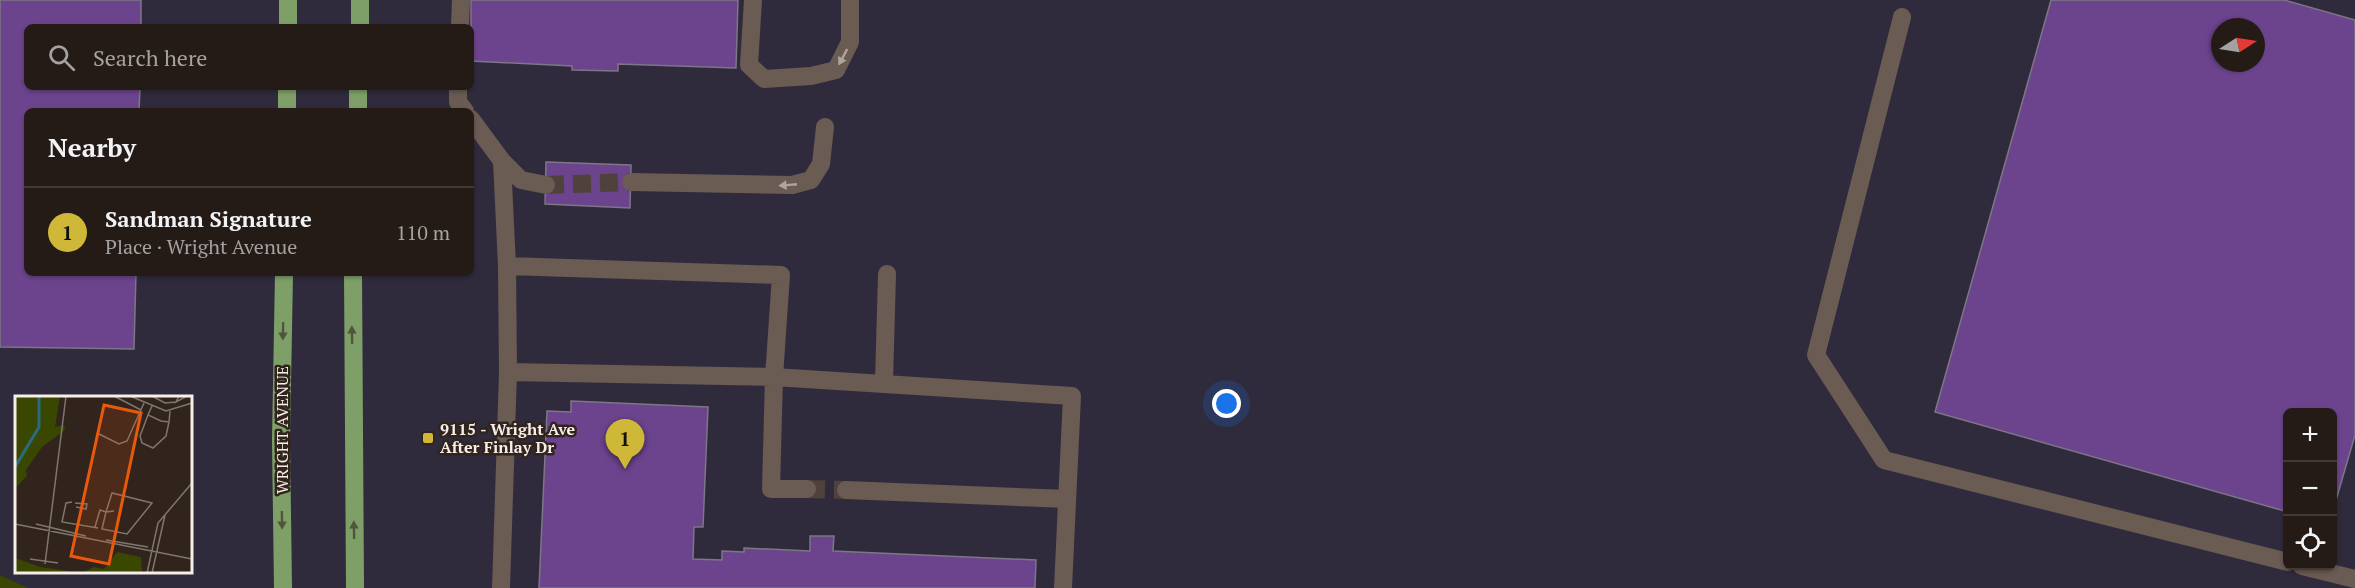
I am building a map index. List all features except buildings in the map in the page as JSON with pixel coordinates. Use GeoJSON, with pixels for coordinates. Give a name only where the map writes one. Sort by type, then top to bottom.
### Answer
{"type":"FeatureCollection","features":[{"type":"Feature","properties":{"kind":"main road"},"geometry":{"type":"LineString","coordinates":[[288,0],[288,24]]}},
{"type":"Feature","properties":{"kind":"main road"},"geometry":{"type":"LineString","coordinates":[[360,0],[360,24]]}},
{"type":"Feature","properties":{"kind":"main road"},"geometry":{"type":"LineString","coordinates":[[287,90],[287,108]]}},
{"type":"Feature","properties":{"kind":"main road"},"geometry":{"type":"LineString","coordinates":[[358,90],[358,108]]}},
{"type":"Feature","properties":{"kind":"main road","name":"WRIGHT AVENUE"},"geometry":{"type":"LineString","coordinates":[[283,588],[281,440],[284,276]]}},
{"type":"Feature","properties":{"kind":"main road"},"geometry":{"type":"LineString","coordinates":[[353,276],[355,588]]}},
{"type":"Feature","properties":{"kind":"lane"},"geometry":{"type":"LineString","coordinates":[[460,24],[461,0]]}},
{"type":"Feature","properties":{"kind":"lane"},"geometry":{"type":"LineString","coordinates":[[753,0],[749,64],[764,79],[811,76],[836,70],[850,42],[850,0]]}},
{"type":"Feature","properties":{"kind":"lane"},"geometry":{"type":"LineString","coordinates":[[1902,17],[1816,355],[1884,460],[2283,561]]}},
{"type":"Feature","properties":{"kind":"lane"},"geometry":{"type":"LineString","coordinates":[[458,90],[458,102],[463,108]]}},
{"type":"Feature","properties":{"kind":"lane"},"geometry":{"type":"LineString","coordinates":[[474,123],[521,180],[546,184]]}},
{"type":"Feature","properties":{"kind":"lane"},"geometry":{"type":"LineString","coordinates":[[631,182],[792,185],[811,180],[821,164],[825,128]]}},
{"type":"Feature","properties":{"kind":"lane"},"geometry":{"type":"LineString","coordinates":[[500,156],[507,266],[508,372],[501,588]]}},
{"type":"Feature","properties":{"kind":"lane"},"geometry":{"type":"LineString","coordinates":[[507,266],[781,275],[774,377],[771,489],[807,489]]}},
{"type":"Feature","properties":{"kind":"lane"},"geometry":{"type":"LineString","coordinates":[[884,382],[887,274]]}},
{"type":"Feature","properties":{"kind":"lane"},"geometry":{"type":"LineString","coordinates":[[508,372],[774,377],[884,382],[1072,396],[1063,588]]}},
{"type":"Feature","properties":{"kind":"lane"},"geometry":{"type":"LineString","coordinates":[[846,490],[1067,499]]}},
{"type":"Feature","properties":{"kind":"lane"},"geometry":{"type":"LineString","coordinates":[[2318,570],[2355,579]]}},
{"type":"Feature","properties":{"kind":"shaded area"},"geometry":{"type":"Polygon","coordinates":[[[0,0],[2355,0],[2355,588],[28,588],[0,575],[0,0]]]}},
{"type":"Feature","properties":{"kind":"green space"},"geometry":{"type":"Polygon","coordinates":[[[0,575],[28,588],[0,588],[0,575]]]}},
{"type":"Feature","properties":{"kind":"tunnel"},"geometry":{"type":"LineString","coordinates":[[546,185],[631,182]]}},
{"type":"Feature","properties":{"kind":"tunnel"},"geometry":{"type":"LineString","coordinates":[[807,489],[846,490]]}},
{"type":"Feature","properties":{"kind":"place","name":"9115 - Wright Ave After Finlay Dr"},"geometry":{"type":"Point","coordinates":[428,438]}},
{"type":"Feature","properties":{"kind":"place","name":"Sandman Signature"},"geometry":{"type":"Point","coordinates":[625,469]}}]}
